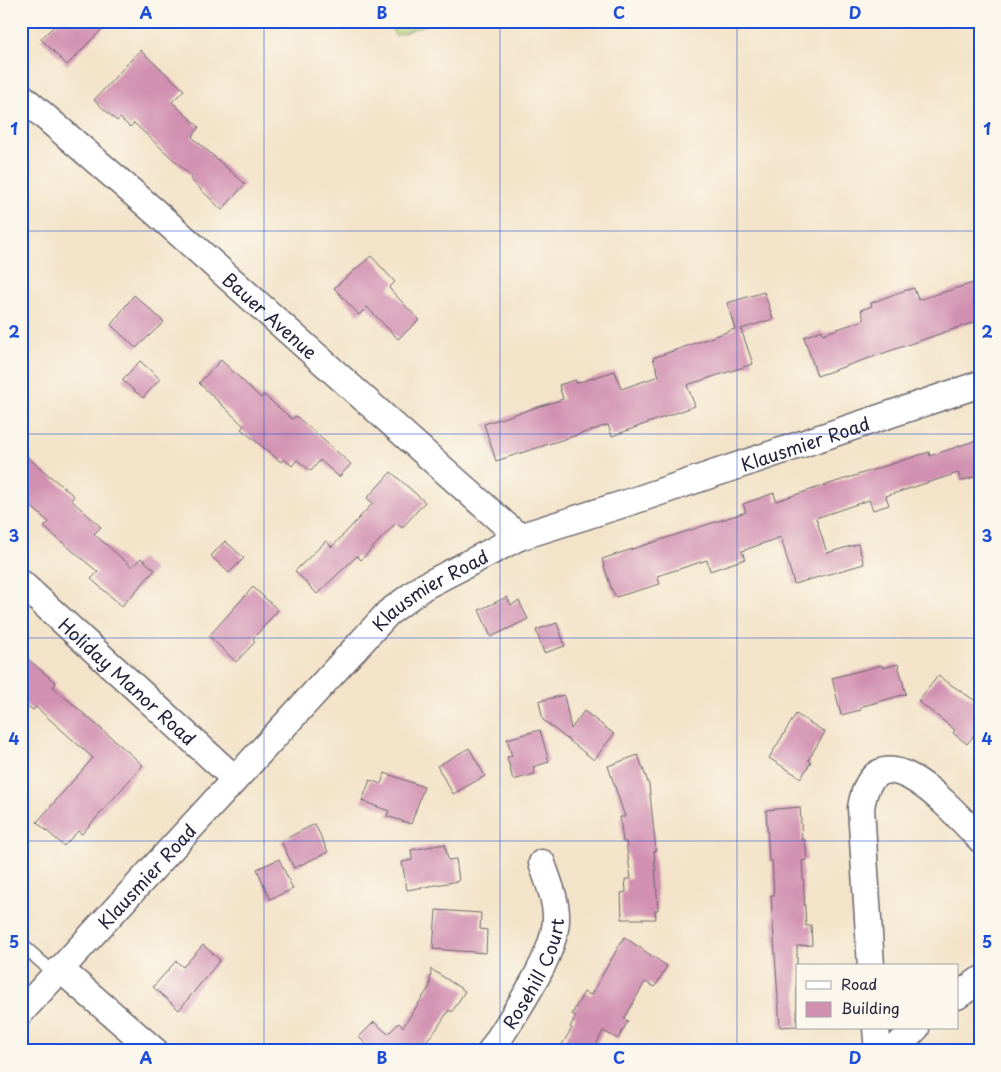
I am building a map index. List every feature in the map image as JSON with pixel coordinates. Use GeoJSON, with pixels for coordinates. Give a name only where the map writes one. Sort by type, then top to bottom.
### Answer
{"type":"FeatureCollection","features":[{"type":"Feature","properties":{"kind":"street","name":"Bauer Avenue"},"geometry":{"type":"LineString","coordinates":[[21,96],[165,220],[519,537]]}},
{"type":"Feature","properties":{"kind":"street","name":"Klausmier Road"},"geometry":{"type":"LineString","coordinates":[[21,1012],[388,612],[423,587],[519,537],[633,501],[980,384]]}},
{"type":"Feature","properties":{"kind":"street","name":"Holiday Manor Road"},"geometry":{"type":"LineString","coordinates":[[21,582],[235,779]]}},
{"type":"Feature","properties":{"kind":"street"},"geometry":{"type":"LineString","coordinates":[[871,964],[860,808],[863,794],[872,778],[882,772],[893,771],[921,782],[941,798],[980,839]]}},
{"type":"Feature","properties":{"kind":"street","name":"Rosehill Court"},"geometry":{"type":"LineString","coordinates":[[491,1051],[551,948],[556,919],[553,898],[542,863]]}},
{"type":"Feature","properties":{"kind":"street"},"geometry":{"type":"LineString","coordinates":[[58,972],[155,1051]]}},
{"type":"Feature","properties":{"kind":"street"},"geometry":{"type":"LineString","coordinates":[[958,995],[980,980]]}},
{"type":"Feature","properties":{"kind":"street"},"geometry":{"type":"LineString","coordinates":[[876,1030],[878,1051]]}},
{"type":"Feature","properties":{"kind":"street"},"geometry":{"type":"LineString","coordinates":[[894,1051],[914,1030]]}},
{"type":"Feature","properties":{"kind":"lane"},"geometry":{"type":"LineString","coordinates":[[21,944],[58,972]]}},
{"type":"Feature","properties":{"kind":"green space"},"geometry":{"type":"Polygon","coordinates":[[[389,21],[437,21],[395,36],[389,21]]]}},
{"type":"Feature","properties":{"kind":"building"},"geometry":{"type":"Polygon","coordinates":[[[59,21],[110,21],[67,65],[41,39],[59,21]]]}},
{"type":"Feature","properties":{"kind":"building"},"geometry":{"type":"Polygon","coordinates":[[[140,50],[184,90],[172,102],[199,127],[192,137],[245,184],[222,210],[190,179],[192,177],[134,123],[130,127],[120,118],[117,121],[94,100],[140,50]]]}},
{"type":"Feature","properties":{"kind":"building"},"geometry":{"type":"Polygon","coordinates":[[[371,256],[395,282],[389,288],[419,320],[398,339],[367,307],[359,315],[334,288],[371,256]]]}},
{"type":"Feature","properties":{"kind":"building"},"geometry":{"type":"Polygon","coordinates":[[[980,281],[980,320],[817,376],[804,337],[822,330],[823,334],[864,320],[861,310],[872,306],[871,303],[897,293],[914,288],[918,300],[980,281]]]}},
{"type":"Feature","properties":{"kind":"building"},"geometry":{"type":"Polygon","coordinates":[[[764,292],[773,319],[741,329],[753,364],[687,385],[695,406],[612,436],[608,425],[496,461],[484,424],[563,399],[559,385],[575,380],[576,383],[615,371],[621,389],[659,376],[653,358],[735,329],[727,303],[764,292]]]}},
{"type":"Feature","properties":{"kind":"building"},"geometry":{"type":"Polygon","coordinates":[[[134,295],[164,322],[136,348],[111,325],[134,295]]]}},
{"type":"Feature","properties":{"kind":"building"},"geometry":{"type":"Polygon","coordinates":[[[221,360],[261,398],[264,395],[292,419],[296,416],[351,464],[339,477],[320,460],[311,471],[297,460],[292,466],[284,459],[281,462],[241,429],[244,426],[199,383],[221,360]]]}},
{"type":"Feature","properties":{"kind":"building"},"geometry":{"type":"Polygon","coordinates":[[[140,361],[160,379],[143,398],[122,380],[140,361]]]}},
{"type":"Feature","properties":{"kind":"building"},"geometry":{"type":"Polygon","coordinates":[[[980,439],[980,475],[961,481],[958,473],[886,496],[889,505],[873,510],[869,500],[816,518],[827,553],[858,544],[864,564],[794,584],[781,537],[742,551],[745,559],[710,571],[707,560],[657,576],[660,584],[616,597],[611,588],[602,559],[746,512],[743,504],[774,493],[776,501],[929,452],[930,456],[980,439]]]}},
{"type":"Feature","properties":{"kind":"building"},"geometry":{"type":"Polygon","coordinates":[[[21,452],[74,496],[71,500],[101,527],[94,534],[132,567],[141,558],[155,570],[122,606],[91,579],[98,572],[44,527],[49,522],[21,498],[21,452]]]}},
{"type":"Feature","properties":{"kind":"building"},"geometry":{"type":"Polygon","coordinates":[[[391,472],[425,502],[402,528],[396,523],[361,560],[357,556],[317,594],[295,571],[326,541],[332,547],[373,503],[367,498],[391,472]]]}},
{"type":"Feature","properties":{"kind":"building"},"geometry":{"type":"Polygon","coordinates":[[[225,541],[244,558],[229,573],[211,556],[225,541]]]}},
{"type":"Feature","properties":{"kind":"building"},"geometry":{"type":"Polygon","coordinates":[[[253,587],[278,610],[253,639],[255,642],[236,662],[209,636],[253,587]]]}},
{"type":"Feature","properties":{"kind":"building"},"geometry":{"type":"Polygon","coordinates":[[[507,597],[511,605],[519,601],[528,619],[491,637],[479,610],[507,597]]]}},
{"type":"Feature","properties":{"kind":"building"},"geometry":{"type":"Polygon","coordinates":[[[557,623],[565,646],[544,653],[536,630],[557,623]]]}},
{"type":"Feature","properties":{"kind":"building"},"geometry":{"type":"Polygon","coordinates":[[[21,653],[56,683],[53,687],[143,765],[82,834],[78,831],[64,846],[37,822],[93,758],[36,707],[33,710],[21,701],[21,653]]]}},
{"type":"Feature","properties":{"kind":"building"},"geometry":{"type":"Polygon","coordinates":[[[898,664],[906,694],[860,707],[861,710],[841,715],[832,678],[882,665],[883,668],[898,664]]]}},
{"type":"Feature","properties":{"kind":"building"},"geometry":{"type":"Polygon","coordinates":[[[938,676],[980,704],[980,728],[967,744],[953,733],[955,730],[918,701],[938,676]]]}},
{"type":"Feature","properties":{"kind":"building"},"geometry":{"type":"Polygon","coordinates":[[[564,695],[571,729],[584,711],[614,734],[594,760],[543,720],[539,701],[564,695]]]}},
{"type":"Feature","properties":{"kind":"building"},"geometry":{"type":"Polygon","coordinates":[[[796,714],[825,732],[808,760],[811,762],[801,778],[769,758],[796,714]]]}},
{"type":"Feature","properties":{"kind":"building"},"geometry":{"type":"Polygon","coordinates":[[[540,730],[549,762],[533,767],[535,774],[513,780],[507,757],[512,756],[507,739],[540,730]]]}},
{"type":"Feature","properties":{"kind":"building"},"geometry":{"type":"Polygon","coordinates":[[[469,748],[485,776],[453,794],[437,766],[469,748]]]}},
{"type":"Feature","properties":{"kind":"building"},"geometry":{"type":"Polygon","coordinates":[[[638,755],[649,785],[656,851],[654,851],[658,910],[655,910],[656,919],[622,919],[621,893],[626,892],[625,879],[631,879],[626,842],[623,842],[620,817],[625,817],[608,766],[638,755]]]}},
{"type":"Feature","properties":{"kind":"building"},"geometry":{"type":"Polygon","coordinates":[[[385,773],[424,787],[411,824],[387,816],[389,811],[362,801],[370,780],[381,784],[385,773]]]}},
{"type":"Feature","properties":{"kind":"building"},"geometry":{"type":"Polygon","coordinates":[[[800,807],[802,840],[805,840],[807,860],[802,861],[806,926],[811,925],[812,945],[797,946],[796,1026],[780,1027],[771,895],[774,895],[772,861],[769,861],[766,810],[800,807]]]}},
{"type":"Feature","properties":{"kind":"building"},"geometry":{"type":"Polygon","coordinates":[[[315,824],[328,852],[294,868],[281,841],[315,824]]]}},
{"type":"Feature","properties":{"kind":"building"},"geometry":{"type":"Polygon","coordinates":[[[445,844],[448,860],[456,859],[459,881],[407,890],[402,862],[412,860],[411,850],[445,844]]]}},
{"type":"Feature","properties":{"kind":"building"},"geometry":{"type":"Polygon","coordinates":[[[279,859],[293,889],[270,899],[257,869],[279,859]]]}},
{"type":"Feature","properties":{"kind":"building"},"geometry":{"type":"Polygon","coordinates":[[[436,910],[481,913],[480,929],[487,930],[486,953],[433,949],[436,910]]]}},
{"type":"Feature","properties":{"kind":"building"},"geometry":{"type":"Polygon","coordinates":[[[624,937],[667,966],[655,987],[645,982],[624,1019],[628,1021],[618,1039],[603,1031],[593,1051],[558,1051],[572,1028],[570,1027],[576,1016],[572,1014],[584,992],[591,995],[624,937]]]}},
{"type":"Feature","properties":{"kind":"building"},"geometry":{"type":"Polygon","coordinates":[[[203,945],[220,960],[179,1010],[153,987],[176,961],[183,967],[203,945]]]}},
{"type":"Feature","properties":{"kind":"building"},"geometry":{"type":"Polygon","coordinates":[[[431,969],[465,991],[452,1012],[449,1010],[436,1030],[417,1051],[372,1051],[359,1037],[374,1022],[388,1034],[399,1023],[403,1027],[430,986],[431,969]]]}}]}
